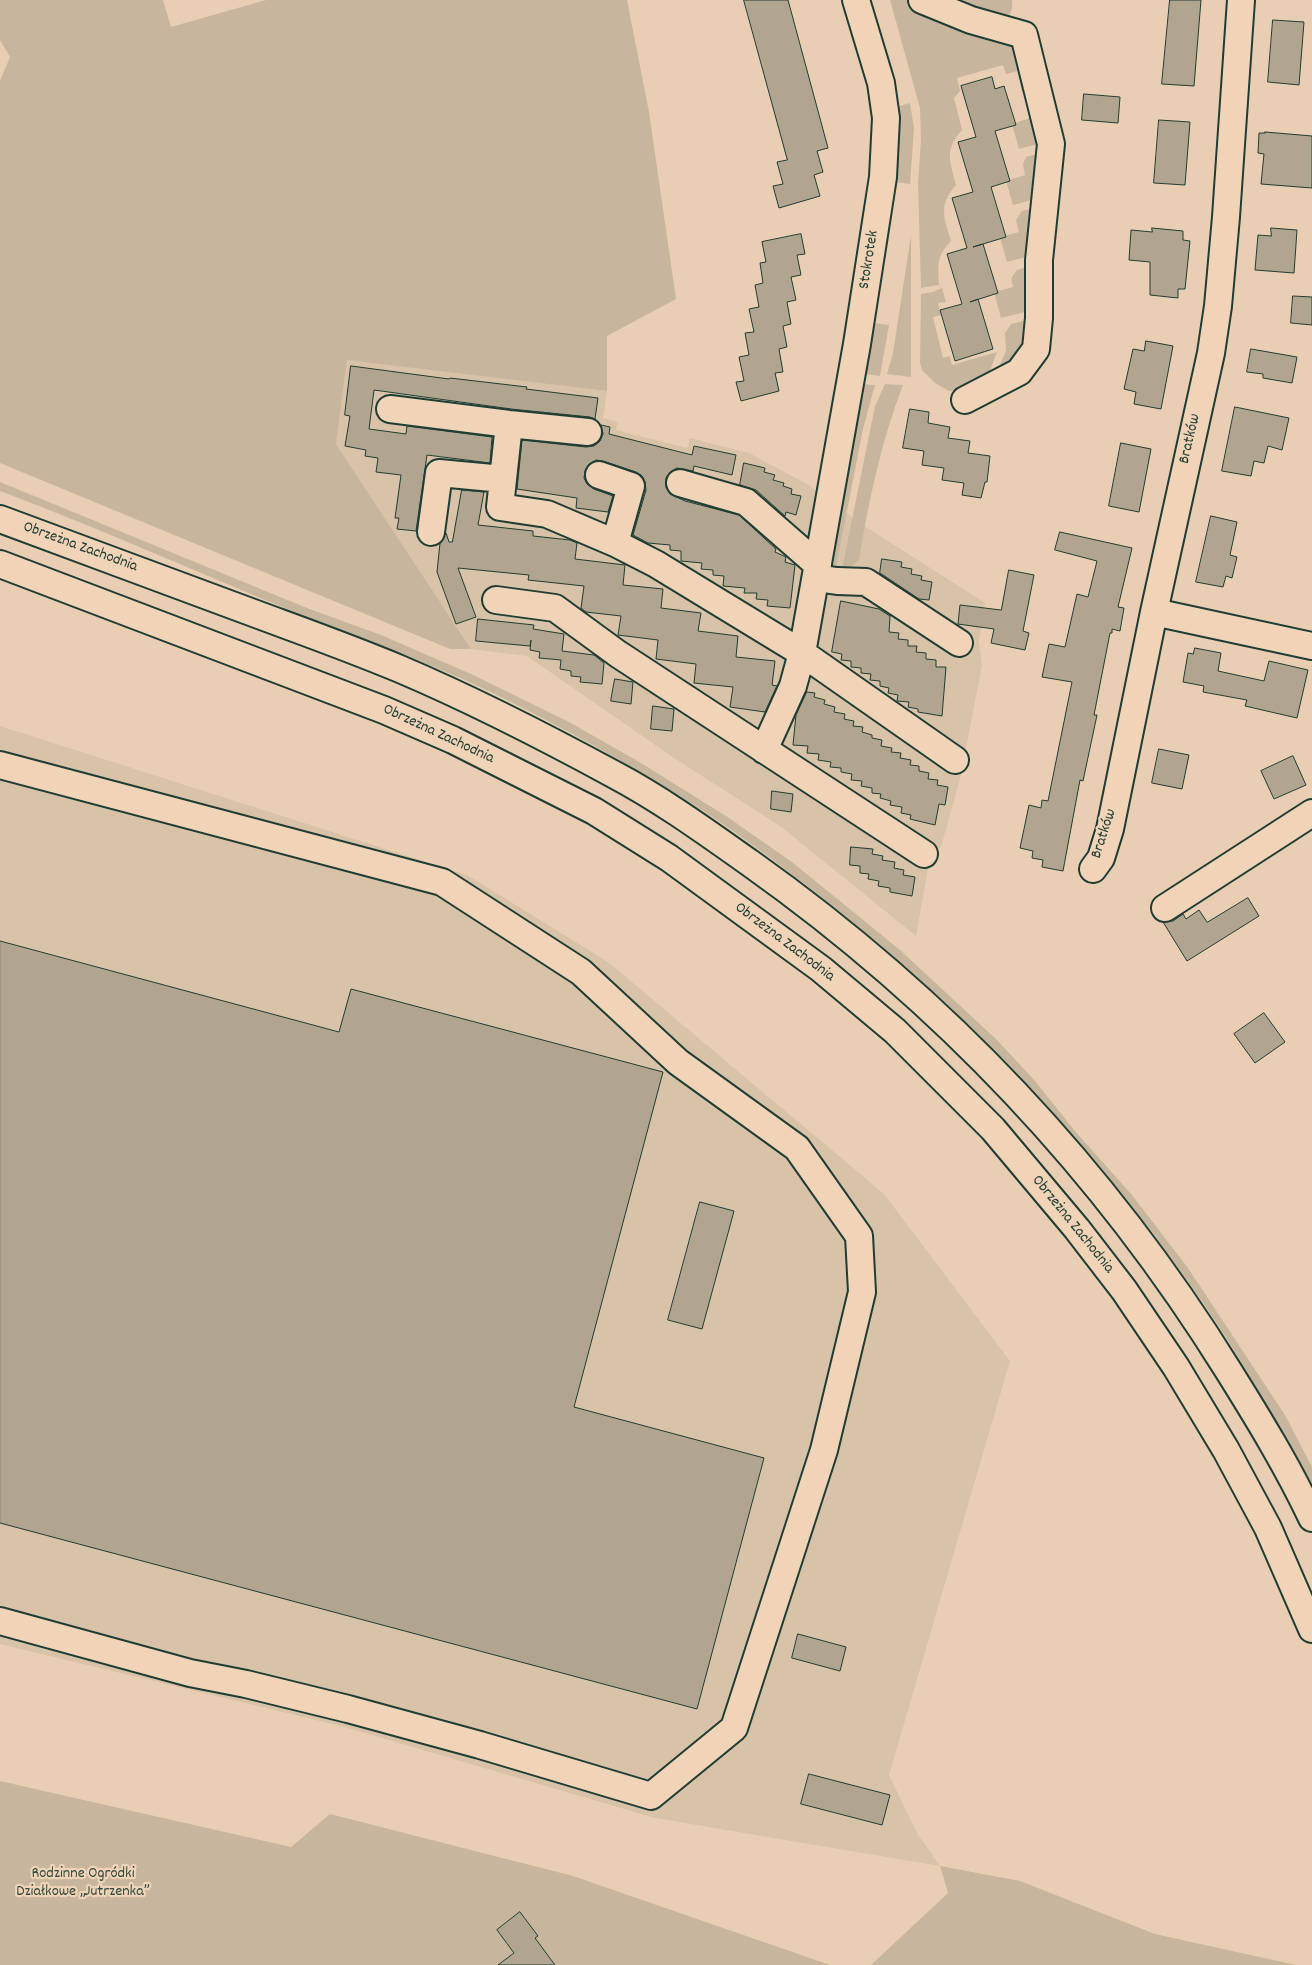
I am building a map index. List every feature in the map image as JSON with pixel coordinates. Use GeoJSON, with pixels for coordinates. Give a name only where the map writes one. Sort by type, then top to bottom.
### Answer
{"type":"FeatureCollection","features":[{"type":"Feature","properties":{"kind":"street","name":"Stokrotek"},"geometry":{"type":"LineString","coordinates":[[764,750],[793,686],[802,653],[874,241],[883,177],[886,118],[881,83],[856,0]]}},
{"type":"Feature","properties":{"kind":"street"},"geometry":{"type":"LineString","coordinates":[[922,0],[971,20],[1024,35],[1051,144],[1040,260],[1039,318],[1036,349],[1019,372],[965,400]]}},
{"type":"Feature","properties":{"kind":"street","name":"Bratków"},"geometry":{"type":"LineString","coordinates":[[1093,869],[1101,858],[1110,829],[1154,612],[1211,353],[1218,306],[1241,0]]}},
{"type":"Feature","properties":{"kind":"street"},"geometry":{"type":"LineString","coordinates":[[390,409],[588,432]]}},
{"type":"Feature","properties":{"kind":"street"},"geometry":{"type":"LineString","coordinates":[[509,424],[500,507],[547,514],[615,543],[656,564],[802,653],[955,760]]}},
{"type":"Feature","properties":{"kind":"street"},"geometry":{"type":"LineString","coordinates":[[431,532],[439,473],[503,479]]}},
{"type":"Feature","properties":{"kind":"street"},"geometry":{"type":"LineString","coordinates":[[599,475],[631,486],[615,543]]}},
{"type":"Feature","properties":{"kind":"street"},"geometry":{"type":"LineString","coordinates":[[680,483],[746,502],[817,571],[837,581],[866,582],[959,643]]}},
{"type":"Feature","properties":{"kind":"street","name":"Obrzeżna Zachodnia"},"geometry":{"type":"LineString","coordinates":[[0,519],[399,669],[477,705],[617,776],[695,824],[774,880],[851,939],[927,1004],[996,1071],[1058,1140],[1109,1202],[1172,1284],[1265,1430],[1312,1518]]}},
{"type":"Feature","properties":{"kind":"street","name":"Obrzeżna Zachodnia"},"geometry":{"type":"LineString","coordinates":[[0,564],[384,710],[453,740],[594,811],[669,858],[820,969],[895,1031],[981,1117],[1077,1229],[1124,1290],[1176,1367],[1226,1450],[1268,1528],[1312,1628]]}},
{"type":"Feature","properties":{"kind":"street"},"geometry":{"type":"LineString","coordinates":[[496,600],[555,608],[618,654],[924,854]]}},
{"type":"Feature","properties":{"kind":"street"},"geometry":{"type":"LineString","coordinates":[[1154,612],[1312,646]]}},
{"type":"Feature","properties":{"kind":"street"},"geometry":{"type":"LineString","coordinates":[[0,765],[442,882],[581,972],[678,1062],[797,1148],[859,1236],[862,1292],[824,1450],[734,1728],[650,1796],[358,1711],[246,1684],[190,1673],[0,1621]]}},
{"type":"Feature","properties":{"kind":"street"},"geometry":{"type":"LineString","coordinates":[[1165,908],[1312,813]]}},
{"type":"Feature","properties":{"kind":"shaded area"},"geometry":{"type":"Polygon","coordinates":[[[347,359],[607,391],[603,418],[618,422],[616,430],[687,448],[690,438],[749,453],[807,484],[863,525],[985,603],[979,641],[982,665],[960,779],[941,847],[930,857],[916,936],[780,826],[674,758],[527,656],[471,649],[336,444],[347,359]]]}},
{"type":"Feature","properties":{"kind":"shaded area"},"geometry":{"type":"Polygon","coordinates":[[[0,726],[467,875],[608,962],[884,1194],[1010,1361],[889,1775],[917,1833],[940,1866],[655,1818],[341,1726],[0,1644],[0,726]]]}},
{"type":"Feature","properties":{"kind":"green space"},"geometry":{"type":"Polygon","coordinates":[[[0,0],[163,0],[171,27],[266,0],[627,0],[649,112],[676,299],[607,336],[607,391],[347,360],[336,444],[471,649],[450,649],[0,463],[0,81],[10,57],[0,40],[0,0]]]}},
{"type":"Feature","properties":{"kind":"green space"},"geometry":{"type":"Polygon","coordinates":[[[890,0],[906,0],[1013,41],[1030,90],[1022,92],[1017,71],[1006,74],[1003,65],[957,78],[960,91],[954,98],[962,130],[956,137],[951,150],[950,156],[956,185],[950,192],[944,212],[951,241],[940,256],[939,285],[921,288],[918,183],[921,140],[920,108],[890,0]]]}},
{"type":"Feature","properties":{"kind":"green space"},"geometry":{"type":"Polygon","coordinates":[[[935,0],[1012,0],[1012,9],[1004,21],[935,0]]]}},
{"type":"Feature","properties":{"kind":"green space"},"geometry":{"type":"Polygon","coordinates":[[[1031,101],[1045,142],[1019,149],[1012,124],[1030,118],[1027,107],[1031,101]]]}},
{"type":"Feature","properties":{"kind":"green space"},"geometry":{"type":"Polygon","coordinates":[[[910,103],[914,128],[910,184],[895,182],[896,107],[910,103]]]}},
{"type":"Feature","properties":{"kind":"green space"},"geometry":{"type":"Polygon","coordinates":[[[1045,152],[1039,198],[1013,205],[1006,181],[1025,175],[1023,164],[1026,157],[1045,152]]]}},
{"type":"Feature","properties":{"kind":"green space"},"geometry":{"type":"Polygon","coordinates":[[[1038,207],[1034,255],[1007,262],[1000,237],[1019,232],[1016,220],[1022,211],[1038,207]]]}},
{"type":"Feature","properties":{"kind":"green space"},"geometry":{"type":"Polygon","coordinates":[[[911,235],[911,377],[887,374],[893,353],[911,235]]]}},
{"type":"Feature","properties":{"kind":"green space"},"geometry":{"type":"Polygon","coordinates":[[[1034,265],[1033,310],[1001,318],[994,292],[1013,287],[1011,278],[1017,270],[1034,265]]]}},
{"type":"Feature","properties":{"kind":"green space"},"geometry":{"type":"Polygon","coordinates":[[[942,288],[946,302],[938,303],[941,315],[933,317],[943,358],[950,356],[952,365],[997,352],[991,368],[983,381],[958,391],[949,391],[935,383],[922,370],[920,363],[921,294],[942,288]]]}},
{"type":"Feature","properties":{"kind":"green space"},"geometry":{"type":"Polygon","coordinates":[[[1032,319],[1027,349],[995,376],[1006,351],[1005,333],[1011,324],[1032,319]]]}},
{"type":"Feature","properties":{"kind":"green space"},"geometry":{"type":"Polygon","coordinates":[[[874,323],[889,325],[880,376],[865,374],[874,323]]]}},
{"type":"Feature","properties":{"kind":"green space"},"geometry":{"type":"Polygon","coordinates":[[[861,384],[875,385],[863,429],[836,567],[830,562],[861,384]]]}},
{"type":"Feature","properties":{"kind":"green space"},"geometry":{"type":"Polygon","coordinates":[[[885,384],[903,385],[876,471],[859,560],[853,565],[842,569],[875,406],[885,384]]]}},
{"type":"Feature","properties":{"kind":"green space"},"geometry":{"type":"Polygon","coordinates":[[[0,482],[307,608],[381,635],[471,674],[569,722],[641,763],[726,816],[792,862],[900,950],[997,1040],[1035,1081],[1074,1130],[1132,1195],[1188,1268],[1285,1415],[1312,1467],[1312,1487],[1255,1385],[1218,1325],[1175,1263],[1081,1144],[1031,1088],[923,982],[866,933],[772,859],[698,808],[636,770],[515,704],[445,671],[299,614],[0,491],[0,482]]]}},
{"type":"Feature","properties":{"kind":"green space","name":"Rodzinne Ogródki Działkowe „Jutrzenka”"},"geometry":{"type":"Polygon","coordinates":[[[0,1781],[291,1847],[330,1814],[573,1876],[830,1965],[0,1965],[0,1781]]]}},
{"type":"Feature","properties":{"kind":"green space"},"geometry":{"type":"Polygon","coordinates":[[[940,1866],[1020,1881],[1155,1934],[1296,1965],[871,1965],[948,1893],[940,1866]]]}},
{"type":"Feature","properties":{"kind":"building"},"geometry":{"type":"Polygon","coordinates":[[[744,0],[788,0],[828,148],[817,151],[823,172],[814,175],[820,196],[779,208],[773,186],[783,184],[777,162],[787,160],[744,0]]]}},
{"type":"Feature","properties":{"kind":"building"},"geometry":{"type":"Polygon","coordinates":[[[1170,0],[1201,0],[1194,86],[1162,84],[1170,0]]]}},
{"type":"Feature","properties":{"kind":"building"},"geometry":{"type":"Polygon","coordinates":[[[1273,20],[1304,22],[1299,85],[1268,82],[1273,20]]]}},
{"type":"Feature","properties":{"kind":"building"},"geometry":{"type":"Polygon","coordinates":[[[992,77],[995,89],[1004,86],[1016,125],[995,131],[1010,181],[991,187],[1006,237],[973,247],[983,244],[998,293],[978,299],[993,349],[955,361],[940,310],[962,304],[947,254],[967,248],[952,198],[973,192],[958,142],[976,137],[961,86],[992,77]]]}},
{"type":"Feature","properties":{"kind":"building"},"geometry":{"type":"Polygon","coordinates":[[[1084,94],[1120,97],[1118,123],[1082,120],[1084,94]]]}},
{"type":"Feature","properties":{"kind":"building"},"geometry":{"type":"Polygon","coordinates":[[[1159,120],[1190,122],[1185,185],[1154,183],[1159,120]]]}},
{"type":"Feature","properties":{"kind":"building"},"geometry":{"type":"Polygon","coordinates":[[[1259,133],[1312,136],[1312,188],[1261,184],[1264,154],[1258,153],[1259,133]]]}},
{"type":"Feature","properties":{"kind":"building"},"geometry":{"type":"Polygon","coordinates":[[[1152,228],[1183,231],[1183,240],[1190,241],[1185,289],[1178,289],[1178,298],[1150,295],[1150,262],[1129,260],[1131,230],[1152,232],[1152,228]]]}},
{"type":"Feature","properties":{"kind":"building"},"geometry":{"type":"Polygon","coordinates":[[[1271,228],[1297,230],[1294,273],[1255,270],[1258,235],[1271,236],[1271,228]]]}},
{"type":"Feature","properties":{"kind":"building"},"geometry":{"type":"Polygon","coordinates":[[[801,234],[805,254],[797,255],[801,275],[791,277],[796,300],[787,302],[791,324],[783,326],[787,347],[779,349],[783,372],[775,373],[779,391],[741,401],[736,382],[744,381],[739,357],[749,355],[745,333],[754,332],[749,309],[759,307],[755,285],[763,283],[760,263],[766,262],[762,242],[801,234]]]}},
{"type":"Feature","properties":{"kind":"building"},"geometry":{"type":"Polygon","coordinates":[[[1293,296],[1312,297],[1312,325],[1291,323],[1293,296]]]}},
{"type":"Feature","properties":{"kind":"building"},"geometry":{"type":"Polygon","coordinates":[[[1146,341],[1173,346],[1161,409],[1134,404],[1136,392],[1124,389],[1133,349],[1144,351],[1146,341]]]}},
{"type":"Feature","properties":{"kind":"building"},"geometry":{"type":"Polygon","coordinates":[[[1251,349],[1297,357],[1292,383],[1263,378],[1263,374],[1247,372],[1251,349]]]}},
{"type":"Feature","properties":{"kind":"building"},"geometry":{"type":"Polygon","coordinates":[[[351,366],[527,387],[526,389],[598,398],[595,419],[374,390],[369,429],[406,434],[407,426],[492,437],[490,463],[427,455],[416,531],[397,529],[399,518],[395,518],[401,475],[376,472],[378,458],[365,456],[366,450],[345,446],[350,416],[345,415],[351,366]]]}},
{"type":"Feature","properties":{"kind":"building"},"geometry":{"type":"Polygon","coordinates":[[[1235,407],[1289,418],[1282,450],[1268,446],[1264,463],[1254,461],[1251,476],[1222,471],[1235,407]]]}},
{"type":"Feature","properties":{"kind":"building"},"geometry":{"type":"Polygon","coordinates":[[[910,409],[929,412],[928,423],[950,427],[948,438],[970,441],[968,453],[990,456],[987,482],[985,482],[981,498],[962,495],[964,483],[942,480],[944,468],[922,465],[924,451],[903,448],[910,409]]]}},
{"type":"Feature","properties":{"kind":"building"},"geometry":{"type":"Polygon","coordinates":[[[601,425],[610,427],[609,434],[692,455],[694,446],[736,455],[732,475],[694,466],[693,471],[677,468],[670,472],[666,478],[666,487],[670,494],[685,501],[739,515],[776,549],[775,552],[786,557],[785,562],[795,565],[790,608],[767,606],[768,600],[756,599],[757,593],[744,593],[745,588],[723,586],[724,576],[713,575],[713,570],[701,569],[702,563],[681,561],[681,551],[670,550],[670,545],[648,543],[633,535],[646,490],[642,476],[636,472],[603,461],[596,460],[589,464],[584,478],[587,484],[594,489],[613,496],[608,512],[576,508],[577,498],[517,489],[522,440],[586,447],[594,446],[600,441],[603,434],[601,425]]]}},
{"type":"Feature","properties":{"kind":"building"},"geometry":{"type":"Polygon","coordinates":[[[1121,443],[1151,449],[1139,512],[1109,506],[1121,443]]]}},
{"type":"Feature","properties":{"kind":"building"},"geometry":{"type":"Polygon","coordinates":[[[744,463],[765,468],[764,472],[775,475],[773,480],[784,483],[783,486],[792,489],[791,494],[801,496],[796,515],[786,512],[785,516],[756,490],[740,485],[744,463]]]}},
{"type":"Feature","properties":{"kind":"building"},"geometry":{"type":"Polygon","coordinates":[[[462,490],[484,492],[478,525],[533,531],[533,536],[570,540],[577,543],[575,559],[625,565],[623,585],[663,589],[661,608],[701,613],[698,631],[738,636],[736,657],[775,661],[772,685],[777,686],[765,712],[730,707],[733,687],[694,683],[696,664],[656,659],[658,640],[618,635],[621,616],[586,612],[581,608],[584,586],[528,580],[529,575],[458,568],[476,617],[456,624],[437,572],[440,543],[446,533],[449,542],[452,542],[462,490]]]}},
{"type":"Feature","properties":{"kind":"building"},"geometry":{"type":"Polygon","coordinates":[[[1211,516],[1237,522],[1230,555],[1237,557],[1232,578],[1226,576],[1223,587],[1196,582],[1211,516]]]}},
{"type":"Feature","properties":{"kind":"building"},"geometry":{"type":"Polygon","coordinates":[[[1060,532],[1132,548],[1118,607],[1124,608],[1120,631],[1112,629],[1112,633],[1110,633],[1094,715],[1097,715],[1083,781],[1080,780],[1063,871],[1042,867],[1043,860],[1032,858],[1033,851],[1020,848],[1029,805],[1041,808],[1042,800],[1048,801],[1072,682],[1042,677],[1049,644],[1065,647],[1077,594],[1088,597],[1097,561],[1055,550],[1060,532]]]}},
{"type":"Feature","properties":{"kind":"building"},"geometry":{"type":"Polygon","coordinates":[[[882,559],[902,562],[901,567],[912,569],[911,574],[922,576],[921,580],[932,582],[929,600],[919,599],[880,573],[882,559]]]}},
{"type":"Feature","properties":{"kind":"building"},"geometry":{"type":"Polygon","coordinates":[[[1009,570],[1034,575],[1023,631],[1029,633],[1025,650],[991,643],[994,629],[958,624],[960,605],[1001,610],[1009,570]]]}},
{"type":"Feature","properties":{"kind":"building"},"geometry":{"type":"Polygon","coordinates":[[[841,601],[879,609],[890,616],[889,632],[899,633],[898,639],[908,640],[908,646],[917,646],[916,652],[926,653],[926,659],[936,660],[936,667],[946,667],[942,716],[918,712],[918,709],[908,707],[909,702],[897,701],[898,695],[888,693],[889,688],[880,686],[880,681],[870,680],[871,674],[861,673],[861,668],[851,667],[851,661],[841,660],[842,654],[832,652],[841,601]]]}},
{"type":"Feature","properties":{"kind":"building"},"geometry":{"type":"Polygon","coordinates":[[[478,619],[534,625],[533,629],[564,634],[562,651],[594,655],[604,663],[602,684],[580,682],[581,677],[571,676],[571,671],[560,669],[561,660],[539,658],[540,652],[530,650],[531,640],[530,646],[476,641],[478,619]]]}},
{"type":"Feature","properties":{"kind":"building"},"geometry":{"type":"Polygon","coordinates":[[[1195,648],[1221,653],[1218,671],[1264,681],[1269,661],[1308,670],[1297,718],[1245,706],[1247,700],[1203,692],[1204,686],[1183,682],[1188,653],[1193,654],[1195,648]]]}},
{"type":"Feature","properties":{"kind":"building"},"geometry":{"type":"Polygon","coordinates":[[[615,679],[633,682],[631,704],[611,701],[615,679]]]}},
{"type":"Feature","properties":{"kind":"building"},"geometry":{"type":"Polygon","coordinates":[[[807,692],[815,693],[814,697],[825,700],[824,704],[835,707],[834,712],[845,714],[844,719],[854,721],[853,726],[863,727],[862,732],[872,735],[872,738],[882,740],[881,746],[892,748],[891,752],[901,753],[900,758],[911,760],[910,765],[919,766],[919,771],[929,773],[928,779],[938,780],[937,785],[948,787],[945,805],[939,804],[935,825],[910,819],[911,815],[901,813],[902,807],[890,805],[891,801],[880,798],[881,794],[872,793],[872,788],[861,786],[862,781],[851,780],[852,774],[841,772],[841,768],[830,767],[831,762],[818,760],[819,754],[807,753],[808,746],[793,745],[796,715],[807,692]]]}},
{"type":"Feature","properties":{"kind":"building"},"geometry":{"type":"Polygon","coordinates":[[[653,706],[674,709],[672,731],[651,729],[653,706]]]}},
{"type":"Feature","properties":{"kind":"building"},"geometry":{"type":"Polygon","coordinates":[[[1159,749],[1189,755],[1182,789],[1152,783],[1159,749]]]}},
{"type":"Feature","properties":{"kind":"building"},"geometry":{"type":"Polygon","coordinates":[[[1293,756],[1306,785],[1274,799],[1261,771],[1293,756]]]}},
{"type":"Feature","properties":{"kind":"building"},"geometry":{"type":"Polygon","coordinates":[[[772,791],[793,794],[791,812],[771,809],[772,791]]]}},
{"type":"Feature","properties":{"kind":"building"},"geometry":{"type":"Polygon","coordinates":[[[851,847],[873,849],[872,854],[883,856],[882,860],[895,862],[894,868],[904,870],[903,875],[915,877],[912,896],[890,892],[890,888],[878,886],[879,881],[868,879],[869,874],[860,873],[860,866],[850,865],[851,847]]]}},
{"type":"Feature","properties":{"kind":"building"},"geometry":{"type":"Polygon","coordinates":[[[1248,898],[1259,916],[1187,961],[1163,922],[1173,921],[1183,914],[1186,919],[1199,910],[1207,922],[1248,898]]]}},
{"type":"Feature","properties":{"kind":"building"},"geometry":{"type":"Polygon","coordinates":[[[0,941],[339,1032],[351,989],[663,1072],[574,1407],[764,1458],[697,1709],[0,1523],[0,941]]]}},
{"type":"Feature","properties":{"kind":"building"},"geometry":{"type":"Polygon","coordinates":[[[1264,1013],[1285,1042],[1255,1063],[1234,1034],[1264,1013]]]}},
{"type":"Feature","properties":{"kind":"building"},"geometry":{"type":"Polygon","coordinates":[[[700,1202],[734,1211],[702,1329],[668,1320],[700,1202]]]}},
{"type":"Feature","properties":{"kind":"building"},"geometry":{"type":"Polygon","coordinates":[[[798,1634],[846,1647],[840,1671],[792,1658],[798,1634]]]}},
{"type":"Feature","properties":{"kind":"building"},"geometry":{"type":"Polygon","coordinates":[[[809,1774],[890,1795],[882,1825],[801,1804],[809,1774]]]}},
{"type":"Feature","properties":{"kind":"building"},"geometry":{"type":"Polygon","coordinates":[[[520,1912],[538,1936],[535,1938],[555,1965],[498,1965],[514,1953],[497,1930],[520,1912]]]}}]}
